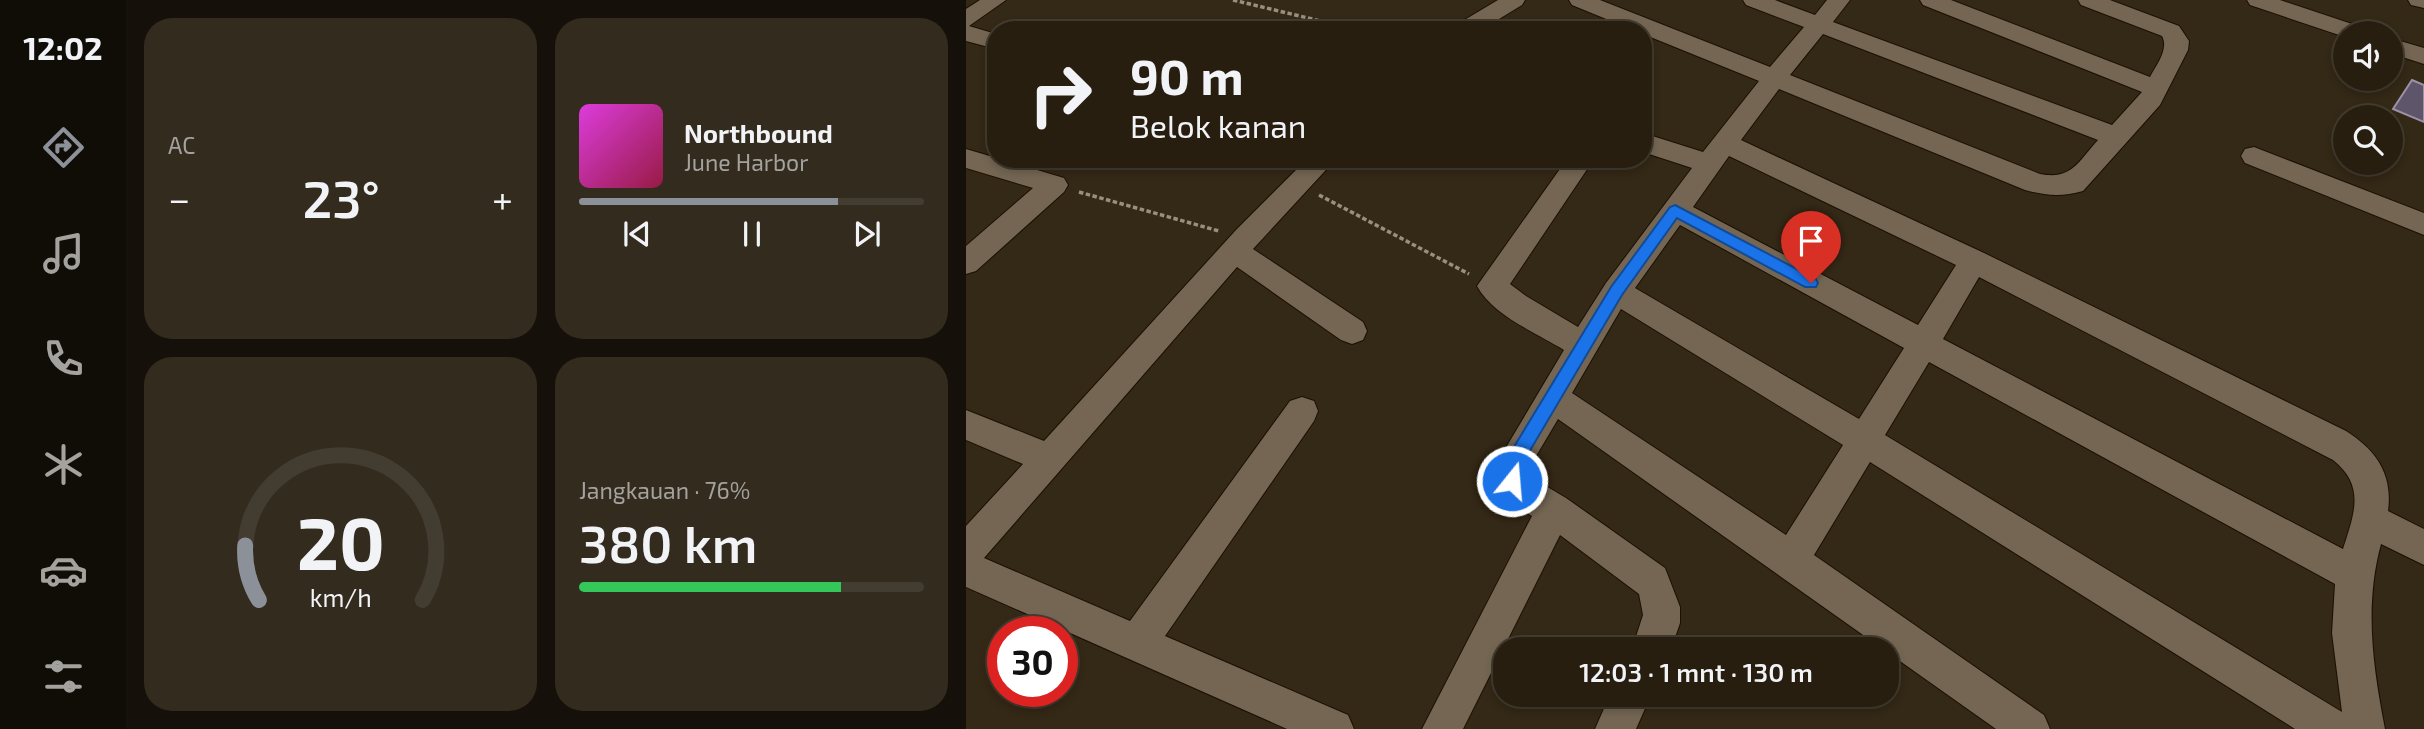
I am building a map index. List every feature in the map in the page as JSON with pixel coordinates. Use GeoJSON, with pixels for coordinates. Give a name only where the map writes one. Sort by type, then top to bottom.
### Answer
{"type":"FeatureCollection","features":[{"type":"Feature","properties":{"kind":"street"},"geometry":{"type":"LineString","coordinates":[[966,20],[995,0]]}},
{"type":"Feature","properties":{"kind":"street"},"geometry":{"type":"LineString","coordinates":[[1479,21],[1514,0]]}},
{"type":"Feature","properties":{"kind":"street"},"geometry":{"type":"LineString","coordinates":[[1580,0],[1632,21]]}},
{"type":"Feature","properties":{"kind":"street"},"geometry":{"type":"LineString","coordinates":[[1754,0],[2117,137]]}},
{"type":"Feature","properties":{"kind":"street"},"geometry":{"type":"LineString","coordinates":[[1657,637],[1661,629],[1662,608],[1659,592],[1652,581],[1519,489],[1510,475],[1515,461],[1616,291],[1717,153],[1839,0]]}},
{"type":"Feature","properties":{"kind":"street"},"geometry":{"type":"LineString","coordinates":[[1931,0],[2156,88]]}},
{"type":"Feature","properties":{"kind":"street"},"geometry":{"type":"LineString","coordinates":[[1652,29],[2035,183],[2055,187],[2073,184],[2151,99],[2174,57],[2177,41],[2174,34],[2162,26],[2089,0]]}},
{"type":"Feature","properties":{"kind":"street"},"geometry":{"type":"LineString","coordinates":[[2258,0],[2333,25]]}},
{"type":"Feature","properties":{"kind":"street"},"geometry":{"type":"LineString","coordinates":[[966,33],[987,39]]}},
{"type":"Feature","properties":{"kind":"street"},"geometry":{"type":"LineString","coordinates":[[2403,49],[2424,56]]}},
{"type":"Feature","properties":{"kind":"street"},"geometry":{"type":"LineString","coordinates":[[1652,143],[1717,153],[1974,261],[2346,450],[2355,457],[2370,479],[2370,520],[2355,575],[2351,651],[2365,729]]}},
{"type":"Feature","properties":{"kind":"street"},"geometry":{"type":"LineString","coordinates":[[2254,156],[2424,224]]}},
{"type":"Feature","properties":{"kind":"street"},"geometry":{"type":"LineString","coordinates":[[969,162],[987,167]]}},
{"type":"Feature","properties":{"kind":"street"},"geometry":{"type":"LineString","coordinates":[[991,168],[1055,185]]}},
{"type":"Feature","properties":{"kind":"street"},"geometry":{"type":"LineString","coordinates":[[966,552],[1241,244],[1314,168]]}},
{"type":"Feature","properties":{"kind":"street"},"geometry":{"type":"LineString","coordinates":[[1575,168],[1492,286],[1515,305],[1583,346]]}},
{"type":"Feature","properties":{"kind":"street"},"geometry":{"type":"LineString","coordinates":[[966,263],[1055,185]]}},
{"type":"Feature","properties":{"kind":"street"},"geometry":{"type":"LineString","coordinates":[[1675,211],[2355,575]]}},
{"type":"Feature","properties":{"kind":"street"},"geometry":{"type":"LineString","coordinates":[[1241,244],[1352,331]]}},
{"type":"Feature","properties":{"kind":"street"},"geometry":{"type":"LineString","coordinates":[[1791,560],[1974,261]]}},
{"type":"Feature","properties":{"kind":"street"},"geometry":{"type":"LineString","coordinates":[[1616,291],[1864,440],[2332,729]]}},
{"type":"Feature","properties":{"kind":"street"},"geometry":{"type":"LineString","coordinates":[[1552,397],[1791,560],[2031,729]]}},
{"type":"Feature","properties":{"kind":"street"},"geometry":{"type":"LineString","coordinates":[[1138,643],[1302,411]]}},
{"type":"Feature","properties":{"kind":"street"},"geometry":{"type":"LineString","coordinates":[[966,425],[1050,459]]}},
{"type":"Feature","properties":{"kind":"street"},"geometry":{"type":"LineString","coordinates":[[1442,729],[1553,510]]}},
{"type":"Feature","properties":{"kind":"street"},"geometry":{"type":"LineString","coordinates":[[2370,520],[2424,548]]}},
{"type":"Feature","properties":{"kind":"street"},"geometry":{"type":"LineString","coordinates":[[966,569],[1334,729]]}},
{"type":"Feature","properties":{"kind":"street"},"geometry":{"type":"LineString","coordinates":[[1615,729],[1625,707]]}},
{"type":"Feature","properties":{"kind":"path"},"geometry":{"type":"LineString","coordinates":[[1233,0],[1320,21]]}},
{"type":"Feature","properties":{"kind":"path"},"geometry":{"type":"LineString","coordinates":[[1298,184],[1492,286]]}},
{"type":"Feature","properties":{"kind":"path"},"geometry":{"type":"LineString","coordinates":[[1055,185],[1241,244]]}},
{"type":"Feature","properties":{"kind":"building"},"geometry":{"type":"Polygon","coordinates":[[[2412,80],[2424,85],[2424,122],[2403,113],[2403,105],[2396,105],[2412,80]]]}},
{"type":"Feature","properties":{"kind":"route"},"geometry":{"type":"LineString","coordinates":[[1512,481],[1510,475],[1515,461],[1616,291],[1675,211],[1811,283]]}}]}
